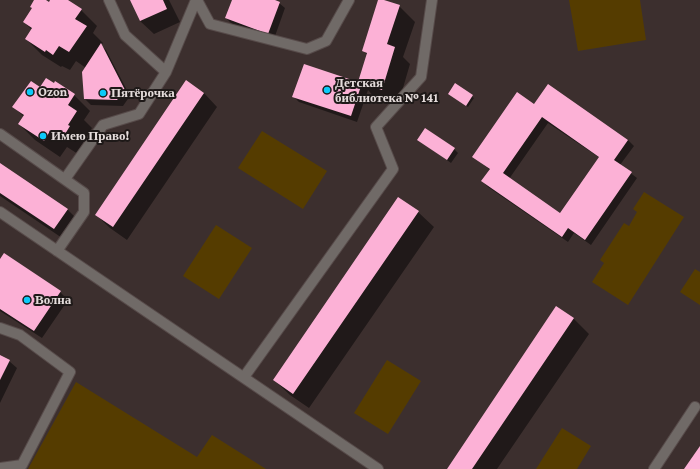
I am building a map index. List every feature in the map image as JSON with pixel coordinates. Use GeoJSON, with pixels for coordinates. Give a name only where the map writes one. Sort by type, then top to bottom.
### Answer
{"type":"FeatureCollection","features":[{"type":"Feature","properties":{"kind":"street"},"geometry":{"type":"LineString","coordinates":[[109,0],[125,35],[166,72]]}},
{"type":"Feature","properties":{"kind":"street"},"geometry":{"type":"LineString","coordinates":[[65,179],[103,125],[139,114],[166,72],[197,0]]}},
{"type":"Feature","properties":{"kind":"street"},"geometry":{"type":"LineString","coordinates":[[197,0],[210,24],[307,49],[326,41],[349,0]]}},
{"type":"Feature","properties":{"kind":"street"},"geometry":{"type":"LineString","coordinates":[[244,377],[393,169],[376,127],[421,77],[432,0]]}},
{"type":"Feature","properties":{"kind":"street"},"geometry":{"type":"LineString","coordinates":[[0,134],[84,193],[84,212],[57,250]]}},
{"type":"Feature","properties":{"kind":"street"},"geometry":{"type":"LineString","coordinates":[[0,212],[378,469]]}},
{"type":"Feature","properties":{"kind":"street"},"geometry":{"type":"LineString","coordinates":[[0,328],[20,335],[70,372],[22,465],[0,468]]}},
{"type":"Feature","properties":{"kind":"street"},"geometry":{"type":"LineString","coordinates":[[654,469],[695,407]]}},
{"type":"Feature","properties":{"kind":"shaded area"},"geometry":{"type":"Polygon","coordinates":[[[569,0],[640,0],[646,40],[578,51],[569,0]]]}},
{"type":"Feature","properties":{"kind":"shaded area"},"geometry":{"type":"Polygon","coordinates":[[[262,131],[327,171],[303,209],[238,168],[262,131]]]}},
{"type":"Feature","properties":{"kind":"shaded area"},"geometry":{"type":"Polygon","coordinates":[[[644,192],[684,217],[628,305],[592,282],[604,263],[600,260],[624,223],[629,226],[637,212],[633,209],[644,192]]]}},
{"type":"Feature","properties":{"kind":"shaded area"},"geometry":{"type":"Polygon","coordinates":[[[216,225],[252,248],[219,299],[183,276],[216,225]]]}},
{"type":"Feature","properties":{"kind":"shaded area"},"geometry":{"type":"Polygon","coordinates":[[[695,269],[700,272],[700,305],[680,292],[695,269]]]}},
{"type":"Feature","properties":{"kind":"shaded area"},"geometry":{"type":"Polygon","coordinates":[[[387,360],[421,381],[388,434],[354,413],[387,360]]]}},
{"type":"Feature","properties":{"kind":"shaded area"},"geometry":{"type":"Polygon","coordinates":[[[76,382],[197,457],[212,435],[266,469],[28,469],[76,382]]]}},
{"type":"Feature","properties":{"kind":"shaded area"},"geometry":{"type":"Polygon","coordinates":[[[562,428],[591,446],[577,469],[536,469],[562,428]]]}},
{"type":"Feature","properties":{"kind":"building"},"geometry":{"type":"Polygon","coordinates":[[[34,0],[46,0],[49,2],[50,0],[68,0],[82,9],[75,19],[87,26],[69,52],[59,46],[53,55],[46,50],[45,52],[25,39],[32,28],[23,22],[32,8],[30,7],[34,0]]]}},
{"type":"Feature","properties":{"kind":"building"},"geometry":{"type":"Polygon","coordinates":[[[130,0],[163,0],[167,9],[140,21],[130,0]]]}},
{"type":"Feature","properties":{"kind":"building"},"geometry":{"type":"Polygon","coordinates":[[[232,0],[275,0],[280,2],[268,34],[225,18],[232,0]]]}},
{"type":"Feature","properties":{"kind":"building"},"geometry":{"type":"Polygon","coordinates":[[[378,0],[384,0],[400,5],[387,44],[395,47],[382,90],[362,83],[351,116],[292,97],[304,64],[358,82],[367,53],[362,51],[378,0]]]}},
{"type":"Feature","properties":{"kind":"building"},"geometry":{"type":"Polygon","coordinates":[[[101,43],[125,90],[117,100],[84,99],[82,72],[101,43]]]}},
{"type":"Feature","properties":{"kind":"building"},"geometry":{"type":"Polygon","coordinates":[[[46,78],[54,83],[55,81],[75,94],[68,105],[77,111],[68,125],[70,126],[62,139],[50,131],[44,141],[18,124],[24,115],[12,107],[31,81],[40,87],[46,78]]]}},
{"type":"Feature","properties":{"kind":"building"},"geometry":{"type":"Polygon","coordinates":[[[186,80],[204,93],[113,227],[95,215],[186,80]]]}},
{"type":"Feature","properties":{"kind":"building"},"geometry":{"type":"Polygon","coordinates":[[[455,83],[473,95],[466,106],[448,94],[455,83]]]}},
{"type":"Feature","properties":{"kind":"building"},"geometry":{"type":"Polygon","coordinates":[[[548,84],[628,140],[614,160],[632,172],[585,240],[568,228],[562,237],[481,181],[490,169],[472,157],[517,92],[534,104],[548,84]],[[542,117],[503,173],[560,213],[599,157],[542,117]]]}},
{"type":"Feature","properties":{"kind":"building"},"geometry":{"type":"Polygon","coordinates":[[[425,128],[455,148],[447,160],[417,140],[425,128]]]}},
{"type":"Feature","properties":{"kind":"building"},"geometry":{"type":"Polygon","coordinates":[[[0,163],[68,209],[54,229],[0,193],[0,163]]]}},
{"type":"Feature","properties":{"kind":"building"},"geometry":{"type":"Polygon","coordinates":[[[398,197],[419,211],[293,394],[273,380],[398,197]]]}},
{"type":"Feature","properties":{"kind":"building","name":"Волна"},"geometry":{"type":"Polygon","coordinates":[[[4,253],[61,291],[34,331],[0,309],[0,259],[4,253]]]}},
{"type":"Feature","properties":{"kind":"building"},"geometry":{"type":"Polygon","coordinates":[[[556,306],[574,318],[472,469],[447,469],[556,306]]]}},
{"type":"Feature","properties":{"kind":"building"},"geometry":{"type":"Polygon","coordinates":[[[0,355],[10,360],[0,380],[0,355]]]}},
{"type":"Feature","properties":{"kind":"building"},"geometry":{"type":"Polygon","coordinates":[[[700,446],[700,469],[684,469],[700,446]]]}},
{"type":"Feature","properties":{"kind":"place","name":"Детская библиотека № 141"},"geometry":{"type":"Point","coordinates":[327,90]}},
{"type":"Feature","properties":{"kind":"place","name":"Ozon"},"geometry":{"type":"Point","coordinates":[30,92]}},
{"type":"Feature","properties":{"kind":"place","name":"Пятёрочка"},"geometry":{"type":"Point","coordinates":[103,93]}},
{"type":"Feature","properties":{"kind":"place","name":"Имею Право!"},"geometry":{"type":"Point","coordinates":[43,136]}},
{"type":"Feature","properties":{"kind":"place","name":"Волна"},"geometry":{"type":"Point","coordinates":[27,300]}}]}
